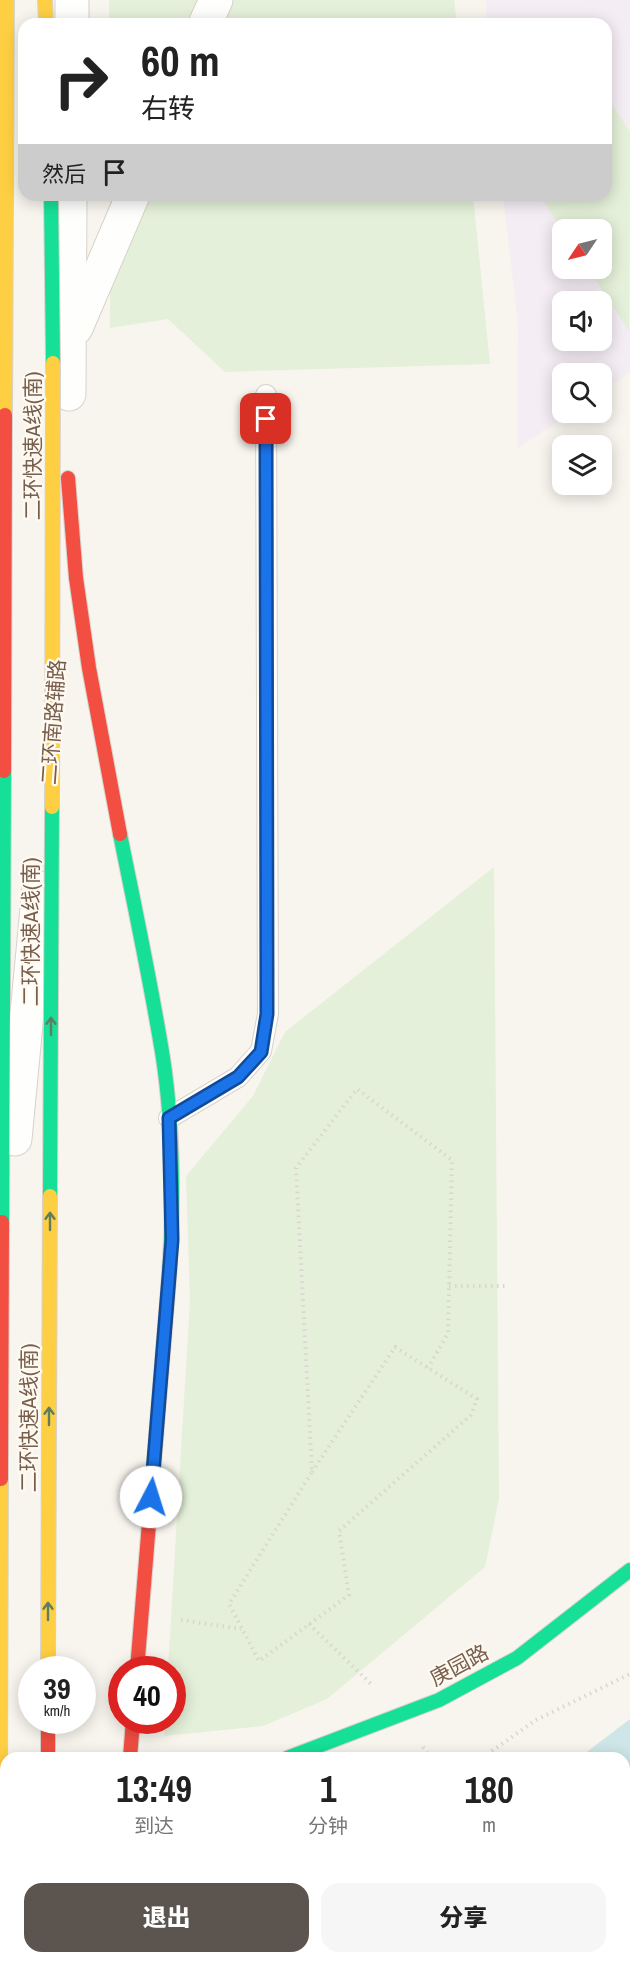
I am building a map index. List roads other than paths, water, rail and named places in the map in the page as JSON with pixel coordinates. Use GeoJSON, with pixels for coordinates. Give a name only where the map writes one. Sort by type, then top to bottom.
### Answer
{"type":"FeatureCollection","features":[{"type":"Feature","properties":{"kind":"main road"},"geometry":{"type":"LineString","coordinates":[[0,1785],[8,0]]}},
{"type":"Feature","properties":{"kind":"main road"},"geometry":{"type":"LineString","coordinates":[[45,0],[46,18]]}},
{"type":"Feature","properties":{"kind":"main road","name":"二环快速A线(南)"},"geometry":{"type":"LineString","coordinates":[[48,1656],[54,431],[51,201]]}},
{"type":"Feature","properties":{"kind":"main road"},"geometry":{"type":"LineString","coordinates":[[68,478],[76,578],[89,668],[163,1059],[169,1118],[172,1240],[138,1656]]}},
{"type":"Feature","properties":{"kind":"main road","name":"庚园路"},"geometry":{"type":"LineString","coordinates":[[303,1752],[439,1700],[517,1658],[630,1570]]}},
{"type":"Feature","properties":{"kind":"main road"},"geometry":{"type":"LineString","coordinates":[[48,1734],[48,1752]]}},
{"type":"Feature","properties":{"kind":"main road"},"geometry":{"type":"LineString","coordinates":[[130,1752],[132,1734]]}},
{"type":"Feature","properties":{"kind":"street"},"geometry":{"type":"LineString","coordinates":[[72,0],[72,18]]}},
{"type":"Feature","properties":{"kind":"street"},"geometry":{"type":"LineString","coordinates":[[208,18],[216,0]]}},
{"type":"Feature","properties":{"kind":"street","name":"二环南路辅路"},"geometry":{"type":"LineString","coordinates":[[2,1248],[45,819],[61,611],[68,478],[70,201]]}},
{"type":"Feature","properties":{"kind":"street"},"geometry":{"type":"LineString","coordinates":[[70,342],[130,201]]}},
{"type":"Feature","properties":{"kind":"lane"},"geometry":{"type":"LineString","coordinates":[[169,1118],[238,1077],[261,1052],[267,1014],[266,395]]}},
{"type":"Feature","properties":{"kind":"water"},"geometry":{"type":"Polygon","coordinates":[[[630,1719],[630,1752],[587,1752],[630,1719]]]}}]}
